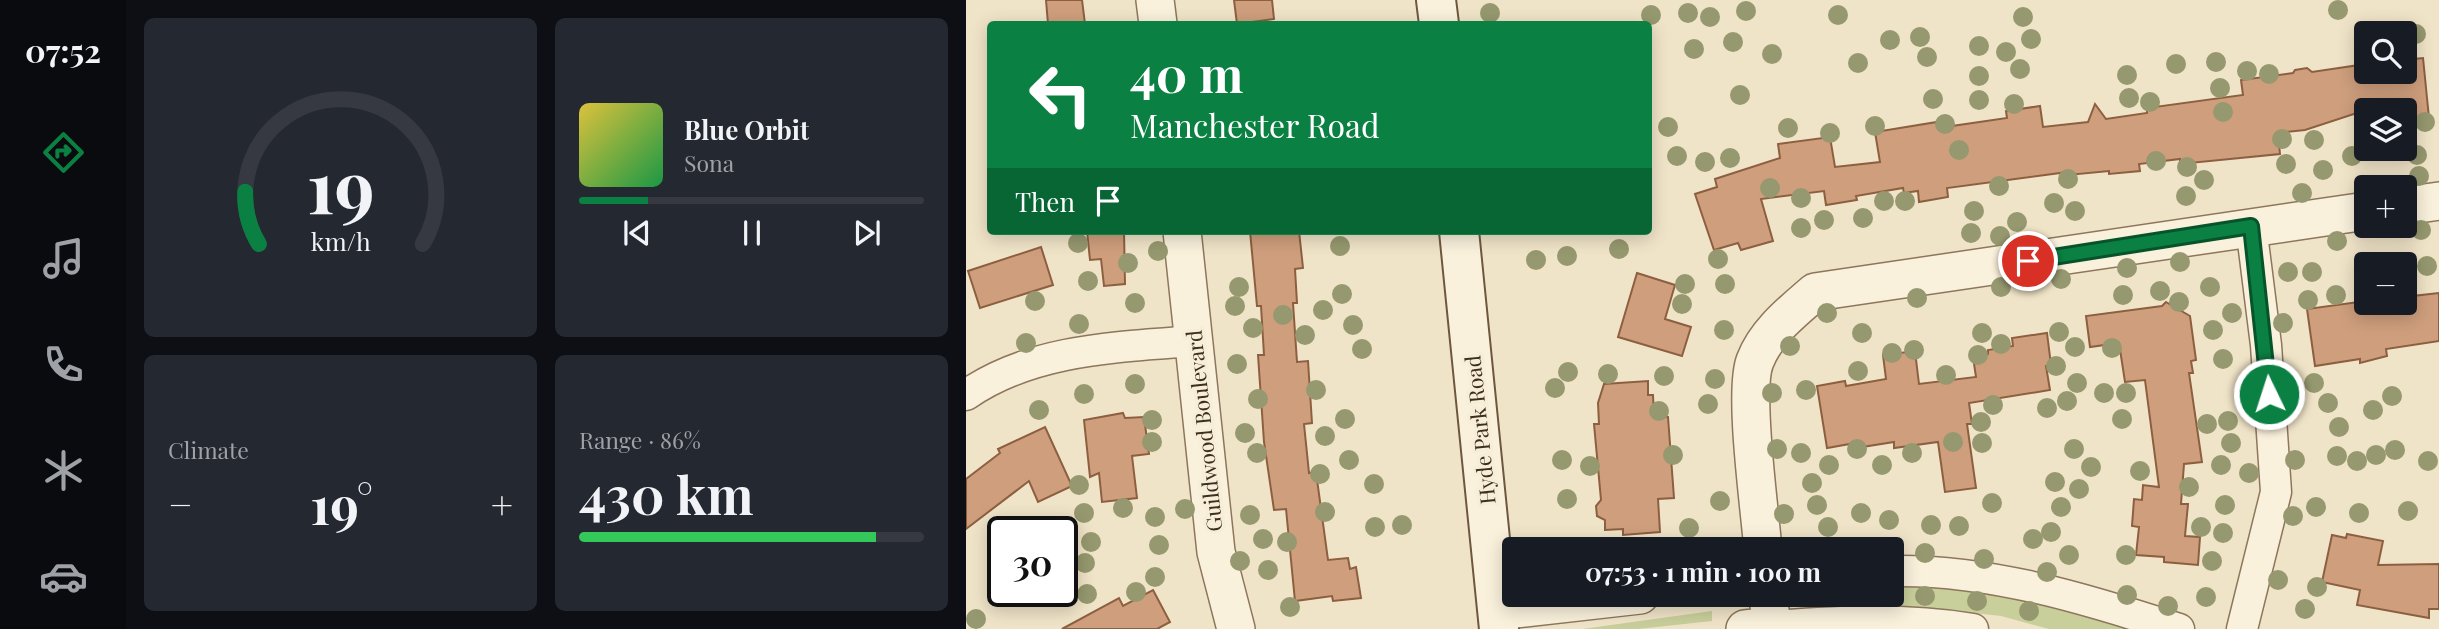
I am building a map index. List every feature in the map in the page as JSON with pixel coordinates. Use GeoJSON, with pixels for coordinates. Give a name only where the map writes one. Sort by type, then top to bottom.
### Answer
{"type":"FeatureCollection","features":[{"type":"Feature","properties":{"kind":"main road"},"geometry":{"type":"LineString","coordinates":[[1437,0],[1439,21]]}},
{"type":"Feature","properties":{"kind":"main road","name":"Hyde Park Road"},"geometry":{"type":"LineString","coordinates":[[1460,235],[1498,620]]}},
{"type":"Feature","properties":{"kind":"street"},"geometry":{"type":"LineString","coordinates":[[1155,0],[1158,21]]}},
{"type":"Feature","properties":{"kind":"street"},"geometry":{"type":"LineString","coordinates":[[2417,204],[2439,201]]}},
{"type":"Feature","properties":{"kind":"street"},"geometry":{"type":"LineString","coordinates":[[1762,537],[1752,407],[1754,362],[1780,322],[1815,292],[2354,213]]}},
{"type":"Feature","properties":{"kind":"street"},"geometry":{"type":"LineString","coordinates":[[2242,629],[2276,492],[2266,345],[2251,226]]}},
{"type":"Feature","properties":{"kind":"street","name":"Guildwood Boulevard"},"geometry":{"type":"LineString","coordinates":[[1182,235],[1216,552],[1236,629]]}},
{"type":"Feature","properties":{"kind":"street"},"geometry":{"type":"LineString","coordinates":[[966,395],[986,381],[1034,362],[1105,348],[1195,341]]}},
{"type":"Feature","properties":{"kind":"street"},"geometry":{"type":"LineString","coordinates":[[1904,571],[1936,570],[2086,598],[2179,629]]}},
{"type":"Feature","properties":{"kind":"street"},"geometry":{"type":"LineString","coordinates":[[1498,620],[1572,607]]}},
{"type":"Feature","properties":{"kind":"street"},"geometry":{"type":"LineString","coordinates":[[1765,620],[1940,623],[1973,629]]}},
{"type":"Feature","properties":{"kind":"green space"},"geometry":{"type":"Polygon","coordinates":[[[1916,583],[2006,595],[2129,629],[2049,629],[2001,616],[1904,606],[1904,584],[1916,583]]]}},
{"type":"Feature","properties":{"kind":"green space"},"geometry":{"type":"Polygon","coordinates":[[[1712,611],[1712,621],[1639,629],[1582,629],[1712,611]]]}},
{"type":"Feature","properties":{"kind":"building"},"geometry":{"type":"Polygon","coordinates":[[[1046,0],[1082,0],[1085,21],[1048,21],[1046,0]]]}},
{"type":"Feature","properties":{"kind":"building"},"geometry":{"type":"Polygon","coordinates":[[[1234,0],[1272,0],[1274,19],[1237,21],[1234,0]]]}},
{"type":"Feature","properties":{"kind":"building"},"geometry":{"type":"Polygon","coordinates":[[[2423,58],[2429,118],[2417,120],[2417,98],[2354,98],[2354,114],[2305,130],[2278,133],[2280,154],[2180,164],[2180,159],[2139,164],[2140,171],[2068,175],[2068,172],[1947,188],[1948,197],[1919,202],[1918,191],[1904,193],[1903,188],[1856,196],[1857,200],[1826,205],[1824,191],[1761,199],[1773,241],[1741,250],[1738,243],[1714,250],[1695,194],[1717,187],[1715,179],[1780,158],[1778,144],[1830,137],[1835,167],[1880,162],[1875,132],[1937,122],[1938,128],[2007,118],[2006,111],[2040,106],[2043,127],[2088,122],[2095,104],[2106,119],[2147,113],[2147,108],[2243,95],[2241,80],[2293,73],[2295,70],[2307,68],[2312,72],[2354,66],[2354,84],[2417,84],[2417,59],[2423,58]]]}},
{"type":"Feature","properties":{"kind":"building"},"geometry":{"type":"Polygon","coordinates":[[[1087,235],[1124,235],[1125,284],[1104,286],[1101,259],[1090,260],[1087,235]]]}},
{"type":"Feature","properties":{"kind":"building"},"geometry":{"type":"Polygon","coordinates":[[[1250,235],[1299,235],[1303,268],[1295,269],[1297,303],[1293,303],[1297,362],[1308,361],[1312,423],[1304,424],[1309,473],[1316,472],[1328,560],[1348,558],[1350,569],[1356,567],[1361,598],[1333,601],[1332,596],[1295,601],[1286,509],[1274,510],[1264,442],[1258,355],[1264,355],[1261,306],[1257,306],[1250,235]]]}},
{"type":"Feature","properties":{"kind":"building"},"geometry":{"type":"Polygon","coordinates":[[[1041,247],[1053,285],[980,308],[968,271],[1041,247]]]}},
{"type":"Feature","properties":{"kind":"building"},"geometry":{"type":"Polygon","coordinates":[[[1637,273],[1675,285],[1665,319],[1691,327],[1682,356],[1618,337],[1637,273]]]}},
{"type":"Feature","properties":{"kind":"building"},"geometry":{"type":"Polygon","coordinates":[[[2439,293],[2439,341],[2386,349],[2387,356],[2360,363],[2360,359],[2315,366],[2307,309],[2354,303],[2354,315],[2417,315],[2417,296],[2439,293]]]}},
{"type":"Feature","properties":{"kind":"building"},"geometry":{"type":"Polygon","coordinates":[[[2166,302],[2190,316],[2196,360],[2191,361],[2193,373],[2189,373],[2202,462],[2184,464],[2181,504],[2188,504],[2185,536],[2200,537],[2198,565],[2164,562],[2164,557],[2136,555],[2139,527],[2132,526],[2134,499],[2142,500],[2143,485],[2159,487],[2145,380],[2125,382],[2119,343],[2090,347],[2086,316],[2162,306],[2166,302]]]}},
{"type":"Feature","properties":{"kind":"building"},"geometry":{"type":"Polygon","coordinates":[[[2047,333],[2051,365],[2046,366],[2050,390],[1969,403],[1972,424],[1967,424],[1976,488],[1945,492],[1938,442],[1894,448],[1894,442],[1862,447],[1861,442],[1827,448],[1817,386],[1845,381],[1846,386],[1886,379],[1883,355],[1915,351],[1919,384],[1976,377],[1973,357],[1988,354],[1988,350],[2013,346],[2012,338],[2047,333]]]}},
{"type":"Feature","properties":{"kind":"building"},"geometry":{"type":"Polygon","coordinates":[[[1648,381],[1648,395],[1653,395],[1654,417],[1668,417],[1674,498],[1658,499],[1660,532],[1623,535],[1623,529],[1605,530],[1605,520],[1597,516],[1596,506],[1601,500],[1594,424],[1599,424],[1598,403],[1604,384],[1648,381]]]}},
{"type":"Feature","properties":{"kind":"building"},"geometry":{"type":"Polygon","coordinates":[[[1123,413],[1125,418],[1144,417],[1149,454],[1132,456],[1137,498],[1102,502],[1099,473],[1090,477],[1084,420],[1123,413]]]}},
{"type":"Feature","properties":{"kind":"building"},"geometry":{"type":"Polygon","coordinates":[[[1045,427],[1072,486],[1038,502],[1029,481],[966,529],[966,479],[1000,453],[998,449],[1045,427]]]}},
{"type":"Feature","properties":{"kind":"building"},"geometry":{"type":"Polygon","coordinates":[[[2347,534],[2383,541],[2378,565],[2439,564],[2439,609],[2429,609],[2429,618],[2357,605],[2360,590],[2322,582],[2332,535],[2346,538],[2347,534]]]}},
{"type":"Feature","properties":{"kind":"building"},"geometry":{"type":"Polygon","coordinates":[[[1153,590],[1170,622],[1157,629],[1062,629],[1119,598],[1123,606],[1153,590]]]}},
{"type":"Feature","properties":{"kind":"route"},"geometry":{"type":"LineString","coordinates":[[2028,261],[2251,226],[2266,345],[2269,394]]}}]}
